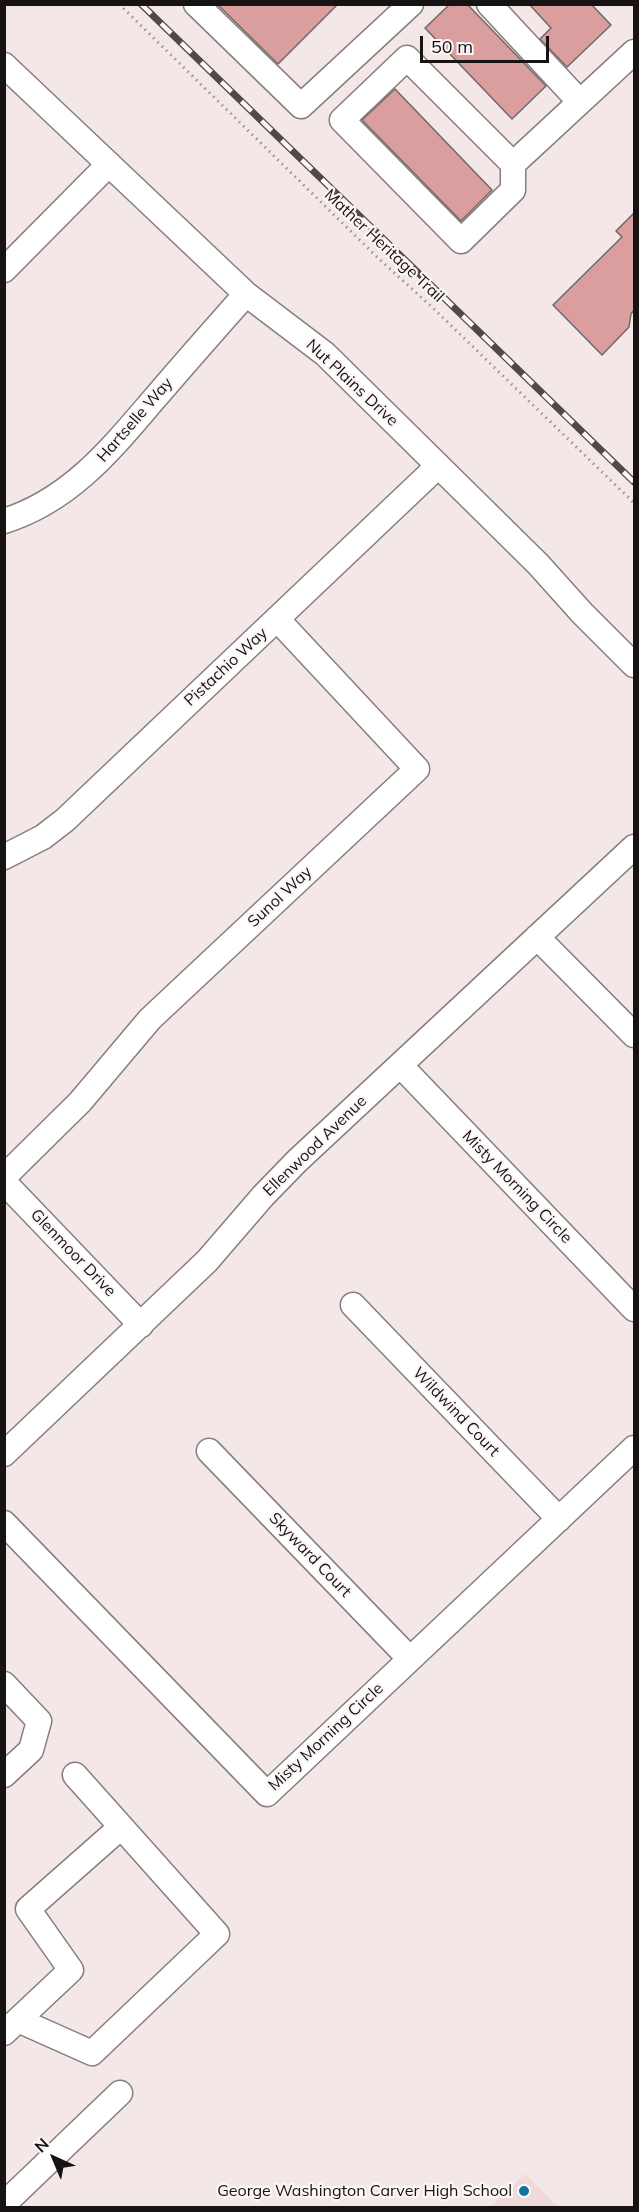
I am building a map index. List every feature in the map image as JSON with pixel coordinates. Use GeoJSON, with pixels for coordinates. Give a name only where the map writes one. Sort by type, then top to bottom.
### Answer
{"type":"FeatureCollection","features":[{"type":"Feature","properties":{"kind":"street"},"geometry":{"type":"LineString","coordinates":[[196,4],[301,106],[411,4]]}},
{"type":"Feature","properties":{"kind":"street"},"geometry":{"type":"LineString","coordinates":[[489,4],[580,102]]}},
{"type":"Feature","properties":{"kind":"street"},"geometry":{"type":"LineString","coordinates":[[513,164],[407,58],[342,120],[461,241],[513,190],[513,164],[634,52]]}},
{"type":"Feature","properties":{"kind":"street","name":"Nut Plains Drive"},"geometry":{"type":"LineString","coordinates":[[4,65],[246,294],[325,354],[538,564],[582,613],[634,665]]}},
{"type":"Feature","properties":{"kind":"street"},"geometry":{"type":"LineString","coordinates":[[4,270],[109,164]]}},
{"type":"Feature","properties":{"kind":"street","name":"Hartselle Way"},"geometry":{"type":"LineString","coordinates":[[4,521],[49,501],[67,490],[100,462],[246,294]]}},
{"type":"Feature","properties":{"kind":"street","name":"Pistachio Way"},"geometry":{"type":"LineString","coordinates":[[4,857],[44,837],[65,820],[438,466]]}},
{"type":"Feature","properties":{"kind":"street","name":"Sunol Way"},"geometry":{"type":"LineString","coordinates":[[4,1177],[80,1102],[150,1019],[417,768],[277,619]]}},
{"type":"Feature","properties":{"kind":"street","name":"Ellenwood Avenue"},"geometry":{"type":"LineString","coordinates":[[4,1454],[207,1261],[262,1196],[297,1161],[634,847]]}},
{"type":"Feature","properties":{"kind":"street"},"geometry":{"type":"LineString","coordinates":[[537,937],[634,1035]]}},
{"type":"Feature","properties":{"kind":"street","name":"Misty Morning Circle"},"geometry":{"type":"LineString","coordinates":[[400,1065],[634,1309]]}},
{"type":"Feature","properties":{"kind":"street","name":"Glenmoor Drive"},"geometry":{"type":"LineString","coordinates":[[4,1182],[141,1325]]}},
{"type":"Feature","properties":{"kind":"street","name":"Wildwind Court"},"geometry":{"type":"LineString","coordinates":[[353,1305],[559,1519]]}},
{"type":"Feature","properties":{"kind":"street","name":"Misty Morning Circle"},"geometry":{"type":"LineString","coordinates":[[4,1523],[267,1794],[634,1448]]}},
{"type":"Feature","properties":{"kind":"street","name":"Skyward Court"},"geometry":{"type":"LineString","coordinates":[[209,1452],[410,1659]]}},
{"type":"Feature","properties":{"kind":"street"},"geometry":{"type":"LineString","coordinates":[[4,1684],[39,1721],[31,1750],[4,1775]]}},
{"type":"Feature","properties":{"kind":"street"},"geometry":{"type":"LineString","coordinates":[[75,1775],[217,1934],[92,2053],[11,2027],[71,1970],[28,1909],[121,1827]]}},
{"type":"Feature","properties":{"kind":"street"},"geometry":{"type":"LineString","coordinates":[[4,2204],[120,2093]]}},
{"type":"Feature","properties":{"kind":"path","name":"Mather Heritage Trail"},"geometry":{"type":"LineString","coordinates":[[119,4],[378,258],[434,309],[634,503]]}},
{"type":"Feature","properties":{"kind":"shaded area","name":"George Washington Carver High School"},"geometry":{"type":"Polygon","coordinates":[[[525,2174],[558,2207],[490,2207],[525,2174]]]}},
{"type":"Feature","properties":{"kind":"building"},"geometry":{"type":"Polygon","coordinates":[[[217,4],[338,4],[278,64],[217,4]]]}},
{"type":"Feature","properties":{"kind":"building"},"geometry":{"type":"Polygon","coordinates":[[[450,4],[467,4],[546,86],[512,119],[425,28],[450,4]]]}},
{"type":"Feature","properties":{"kind":"building"},"geometry":{"type":"Polygon","coordinates":[[[529,4],[591,4],[611,25],[567,67],[540,39],[551,28],[529,4]]]}},
{"type":"Feature","properties":{"kind":"building"},"geometry":{"type":"Polygon","coordinates":[[[395,89],[492,190],[461,221],[362,120],[395,89]]]}},
{"type":"Feature","properties":{"kind":"building"},"geometry":{"type":"Polygon","coordinates":[[[634,213],[634,310],[629,327],[602,355],[553,305],[622,237],[616,231],[634,213]]]}},
{"type":"Feature","properties":{"kind":"railway"},"geometry":{"type":"LineString","coordinates":[[141,4],[634,482]]}},
{"type":"Feature","properties":{"kind":"place","name":"George Washington Carver High School"},"geometry":{"type":"Point","coordinates":[524,2191]}}]}
